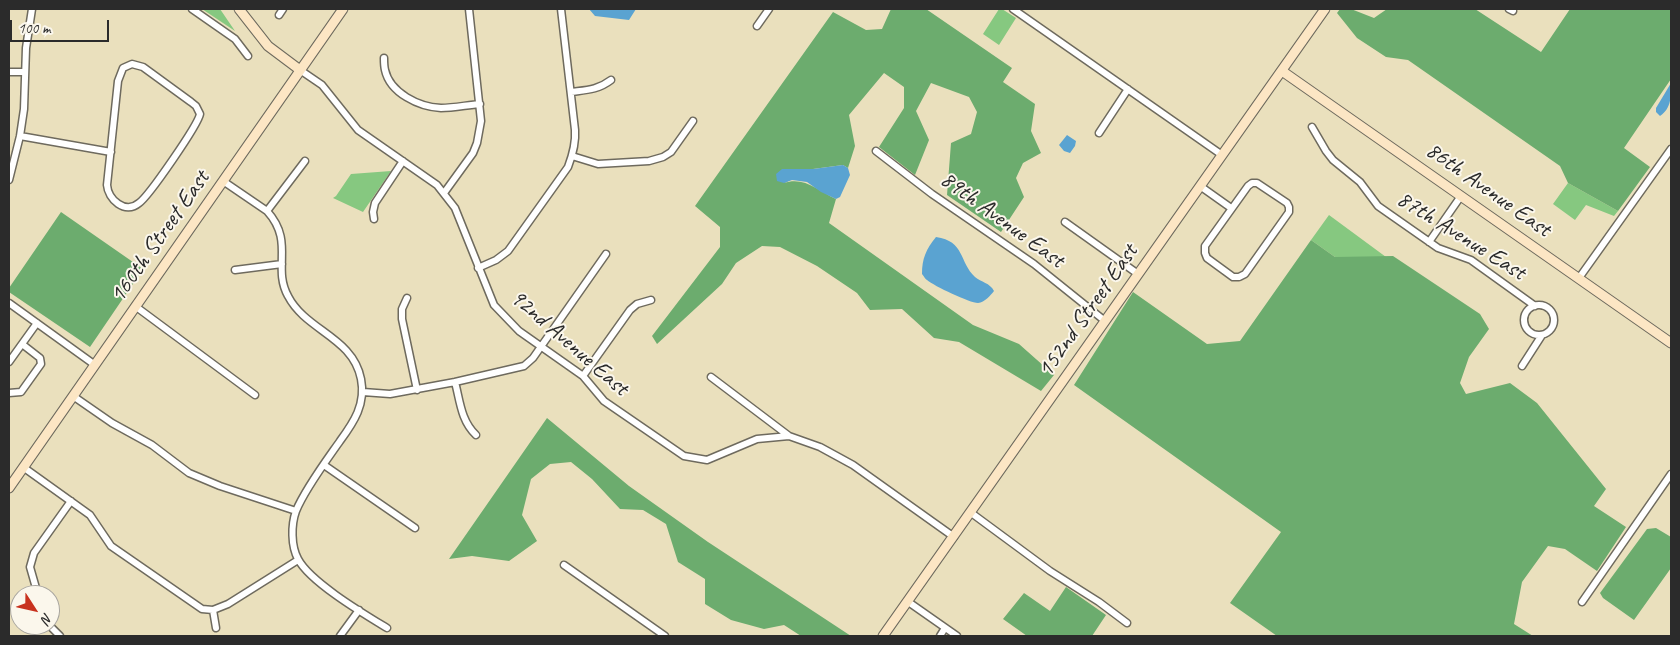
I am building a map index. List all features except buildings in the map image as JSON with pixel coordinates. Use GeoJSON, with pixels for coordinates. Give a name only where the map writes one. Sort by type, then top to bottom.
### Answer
{"type":"FeatureCollection","features":[{"type":"Feature","properties":{"kind":"street"},"geometry":{"type":"LineString","coordinates":[[9,180],[20,136],[25,94],[26,48],[32,9]]}},
{"type":"Feature","properties":{"kind":"street"},"geometry":{"type":"LineString","coordinates":[[192,9],[235,39],[248,56]]}},
{"type":"Feature","properties":{"kind":"street"},"geometry":{"type":"LineString","coordinates":[[238,9],[268,46],[300,70]]}},
{"type":"Feature","properties":{"kind":"street"},"geometry":{"type":"LineString","coordinates":[[279,15],[283,9]]}},
{"type":"Feature","properties":{"kind":"street","name":"160th Street East"},"geometry":{"type":"LineString","coordinates":[[9,488],[343,9]]}},
{"type":"Feature","properties":{"kind":"street"},"geometry":{"type":"LineString","coordinates":[[444,193],[473,152],[480,132],[480,104],[469,9]]}},
{"type":"Feature","properties":{"kind":"street"},"geometry":{"type":"LineString","coordinates":[[478,268],[503,255],[515,243],[568,167],[572,156],[576,142],[561,9]]}},
{"type":"Feature","properties":{"kind":"street"},"geometry":{"type":"LineString","coordinates":[[757,26],[769,9]]}},
{"type":"Feature","properties":{"kind":"street"},"geometry":{"type":"LineString","coordinates":[[1013,9],[1222,156]]}},
{"type":"Feature","properties":{"kind":"street","name":"152nd Street East"},"geometry":{"type":"LineString","coordinates":[[883,636],[1324,9]]}},
{"type":"Feature","properties":{"kind":"street"},"geometry":{"type":"LineString","coordinates":[[384,58],[384,69],[388,78],[401,93],[412,100],[442,108],[480,104]]}},
{"type":"Feature","properties":{"kind":"street"},"geometry":{"type":"LineString","coordinates":[[132,64],[143,67],[192,102],[200,114],[194,128],[140,203],[134,207],[126,207],[109,196],[107,185],[111,152],[118,81],[120,72],[127,66],[132,64]]}},
{"type":"Feature","properties":{"kind":"street","name":"92nd Avenue East"},"geometry":{"type":"LineString","coordinates":[[300,70],[322,85],[358,130],[432,180],[444,193],[455,208],[490,296],[501,314],[519,331],[583,376],[604,401],[684,456],[707,460],[757,439],[789,436]]}},
{"type":"Feature","properties":{"kind":"street","name":"86th Avenue East"},"geometry":{"type":"LineString","coordinates":[[1282,70],[1671,343]]}},
{"type":"Feature","properties":{"kind":"street"},"geometry":{"type":"LineString","coordinates":[[9,72],[24,72]]}},
{"type":"Feature","properties":{"kind":"street"},"geometry":{"type":"LineString","coordinates":[[570,92],[593,90],[611,80]]}},
{"type":"Feature","properties":{"kind":"street"},"geometry":{"type":"LineString","coordinates":[[1098,133],[1128,89]]}},
{"type":"Feature","properties":{"kind":"street"},"geometry":{"type":"LineString","coordinates":[[572,156],[598,164],[649,161],[670,152],[693,121]]}},
{"type":"Feature","properties":{"kind":"street","name":"87th Avenue East"},"geometry":{"type":"LineString","coordinates":[[1312,127],[1333,160],[1360,182],[1378,206],[1429,242],[1448,252],[1471,260],[1535,306],[1548,308],[1553,316],[1553,326],[1547,333],[1542,335],[1532,334],[1525,327],[1526,313],[1535,306]]}},
{"type":"Feature","properties":{"kind":"street"},"geometry":{"type":"LineString","coordinates":[[20,136],[111,152]]}},
{"type":"Feature","properties":{"kind":"street"},"geometry":{"type":"LineString","coordinates":[[1579,278],[1671,149]]}},
{"type":"Feature","properties":{"kind":"street","name":"89th Avenue East"},"geometry":{"type":"LineString","coordinates":[[876,151],[939,198],[1034,264],[1105,321]]}},
{"type":"Feature","properties":{"kind":"street"},"geometry":{"type":"LineString","coordinates":[[267,211],[305,161]]}},
{"type":"Feature","properties":{"kind":"street"},"geometry":{"type":"LineString","coordinates":[[374,219],[375,203],[403,161]]}},
{"type":"Feature","properties":{"kind":"street"},"geometry":{"type":"LineString","coordinates":[[224,180],[267,211],[276,222],[282,238],[283,283],[290,300],[296,309],[355,359],[360,371],[363,392],[361,404],[354,422],[307,489],[296,510],[292,533],[298,560],[311,575],[387,628]]}},
{"type":"Feature","properties":{"kind":"street"},"geometry":{"type":"LineString","coordinates":[[1252,183],[1257,183],[1286,203],[1290,210],[1246,274],[1239,278],[1233,277],[1207,258],[1204,250],[1231,208],[1248,186],[1252,183]]}},
{"type":"Feature","properties":{"kind":"street"},"geometry":{"type":"LineString","coordinates":[[1200,186],[1231,208]]}},
{"type":"Feature","properties":{"kind":"street"},"geometry":{"type":"LineString","coordinates":[[1429,242],[1461,196]]}},
{"type":"Feature","properties":{"kind":"street"},"geometry":{"type":"LineString","coordinates":[[1065,222],[1138,274]]}},
{"type":"Feature","properties":{"kind":"street"},"geometry":{"type":"LineString","coordinates":[[363,392],[390,394],[418,390],[524,366],[542,346],[606,254]]}},
{"type":"Feature","properties":{"kind":"street"},"geometry":{"type":"LineString","coordinates":[[235,270],[282,264]]}},
{"type":"Feature","properties":{"kind":"street"},"geometry":{"type":"LineString","coordinates":[[408,298],[402,309],[402,320],[418,390]]}},
{"type":"Feature","properties":{"kind":"street"},"geometry":{"type":"LineString","coordinates":[[583,376],[630,310],[637,304],[651,300]]}},
{"type":"Feature","properties":{"kind":"street"},"geometry":{"type":"LineString","coordinates":[[9,303],[95,365]]}},
{"type":"Feature","properties":{"kind":"street"},"geometry":{"type":"LineString","coordinates":[[135,306],[255,395]]}},
{"type":"Feature","properties":{"kind":"street"},"geometry":{"type":"LineString","coordinates":[[9,362],[37,323]]}},
{"type":"Feature","properties":{"kind":"street","name":"87th Avenue East"},"geometry":{"type":"LineString","coordinates":[[1522,366],[1542,335]]}},
{"type":"Feature","properties":{"kind":"street"},"geometry":{"type":"LineString","coordinates":[[9,394],[21,392],[41,364],[40,358],[22,344]]}},
{"type":"Feature","properties":{"kind":"street"},"geometry":{"type":"LineString","coordinates":[[711,377],[789,436],[820,447],[853,465],[954,537]]}},
{"type":"Feature","properties":{"kind":"street"},"geometry":{"type":"LineString","coordinates":[[455,382],[466,424],[476,434]]}},
{"type":"Feature","properties":{"kind":"street"},"geometry":{"type":"LineString","coordinates":[[73,396],[112,423],[152,445],[189,474],[296,510]]}},
{"type":"Feature","properties":{"kind":"street"},"geometry":{"type":"LineString","coordinates":[[324,466],[415,528]]}},
{"type":"Feature","properties":{"kind":"street"},"geometry":{"type":"LineString","coordinates":[[23,467],[90,515],[105,539],[117,550],[202,609],[213,610],[228,604],[298,560]]}},
{"type":"Feature","properties":{"kind":"street"},"geometry":{"type":"LineString","coordinates":[[1582,602],[1671,474]]}},
{"type":"Feature","properties":{"kind":"street"},"geometry":{"type":"LineString","coordinates":[[35,585],[30,567],[34,554],[71,501]]}},
{"type":"Feature","properties":{"kind":"street"},"geometry":{"type":"LineString","coordinates":[[970,512],[1050,571],[1099,602],[1127,623]]}},
{"type":"Feature","properties":{"kind":"street"},"geometry":{"type":"LineString","coordinates":[[564,565],[665,636]]}},
{"type":"Feature","properties":{"kind":"street"},"geometry":{"type":"LineString","coordinates":[[907,601],[957,636]]}},
{"type":"Feature","properties":{"kind":"street"},"geometry":{"type":"LineString","coordinates":[[213,610],[216,628]]}},
{"type":"Feature","properties":{"kind":"street"},"geometry":{"type":"LineString","coordinates":[[340,636],[359,610]]}},
{"type":"Feature","properties":{"kind":"street"},"geometry":{"type":"LineString","coordinates":[[940,636],[945,628]]}},
{"type":"Feature","properties":{"kind":"green space"},"geometry":{"type":"Polygon","coordinates":[[[202,9],[220,9],[235,31],[202,9]]]}},
{"type":"Feature","properties":{"kind":"green space"},"geometry":{"type":"Polygon","coordinates":[[[891,9],[926,9],[1012,68],[1003,82],[1035,104],[1031,131],[1041,153],[1023,163],[1016,178],[1024,197],[1001,232],[947,195],[951,143],[971,134],[977,112],[969,97],[931,83],[916,111],[929,140],[915,175],[879,147],[904,108],[904,87],[884,73],[849,115],[855,146],[848,168],[843,165],[813,169],[784,183],[798,181],[805,183],[836,199],[829,223],[973,325],[1019,344],[1054,375],[1041,391],[959,342],[934,338],[902,309],[870,310],[857,293],[817,266],[780,247],[762,246],[736,263],[722,284],[657,344],[652,336],[720,247],[720,227],[695,206],[833,12],[866,30],[882,29],[891,9]]]}},
{"type":"Feature","properties":{"kind":"green space"},"geometry":{"type":"Polygon","coordinates":[[[999,9],[1016,18],[999,45],[983,34],[999,9]]]}},
{"type":"Feature","properties":{"kind":"green space"},"geometry":{"type":"Polygon","coordinates":[[[1340,9],[1351,9],[1374,18],[1387,9],[1475,9],[1541,52],[1570,9],[1671,9],[1671,79],[1624,148],[1650,167],[1618,211],[1568,183],[1560,166],[1408,60],[1386,57],[1357,38],[1337,13],[1340,9]]]}},
{"type":"Feature","properties":{"kind":"green space"},"geometry":{"type":"Polygon","coordinates":[[[391,171],[363,212],[333,198],[351,174],[391,171]]]}},
{"type":"Feature","properties":{"kind":"green space"},"geometry":{"type":"Polygon","coordinates":[[[1568,183],[1618,211],[1614,216],[1586,205],[1575,220],[1553,204],[1568,183]]]}},
{"type":"Feature","properties":{"kind":"green space"},"geometry":{"type":"Polygon","coordinates":[[[61,212],[143,269],[90,347],[9,292],[9,288],[61,212]]]}},
{"type":"Feature","properties":{"kind":"green space"},"geometry":{"type":"Polygon","coordinates":[[[1329,215],[1386,257],[1335,257],[1311,240],[1329,215]]]}},
{"type":"Feature","properties":{"kind":"green space"},"geometry":{"type":"Polygon","coordinates":[[[1311,240],[1335,257],[1393,256],[1480,314],[1489,329],[1469,357],[1460,383],[1466,394],[1510,383],[1537,403],[1606,489],[1594,506],[1626,527],[1597,571],[1565,549],[1548,546],[1522,582],[1514,624],[1533,636],[1277,636],[1230,603],[1281,532],[1074,385],[1133,292],[1207,344],[1240,341],[1311,240]]]}},
{"type":"Feature","properties":{"kind":"green space"},"geometry":{"type":"Polygon","coordinates":[[[547,418],[629,486],[708,542],[851,636],[801,636],[784,625],[764,629],[731,620],[705,604],[705,579],[678,562],[666,524],[643,510],[620,509],[592,479],[571,462],[550,464],[531,479],[522,515],[537,541],[509,561],[472,556],[449,559],[547,418]]]}},
{"type":"Feature","properties":{"kind":"green space"},"geometry":{"type":"Polygon","coordinates":[[[1656,528],[1671,537],[1671,568],[1634,620],[1603,598],[1600,593],[1647,529],[1656,528]]]}},
{"type":"Feature","properties":{"kind":"green space"},"geometry":{"type":"Polygon","coordinates":[[[1066,587],[1106,615],[1092,636],[1027,636],[1003,619],[1024,593],[1050,611],[1066,587]]]}},
{"type":"Feature","properties":{"kind":"water"},"geometry":{"type":"Polygon","coordinates":[[[589,9],[636,9],[629,20],[595,16],[589,9]]]}},
{"type":"Feature","properties":{"kind":"water"},"geometry":{"type":"Polygon","coordinates":[[[1671,83],[1669,105],[1660,116],[1656,112],[1656,108],[1671,83]]]}},
{"type":"Feature","properties":{"kind":"water"},"geometry":{"type":"Polygon","coordinates":[[[1067,135],[1076,141],[1070,153],[1064,151],[1059,145],[1067,135]]]}},
{"type":"Feature","properties":{"kind":"water"},"geometry":{"type":"Polygon","coordinates":[[[843,165],[848,168],[850,175],[840,197],[836,199],[821,192],[807,182],[792,180],[784,183],[777,181],[776,174],[782,169],[813,169],[843,165]]]}},
{"type":"Feature","properties":{"kind":"water"},"geometry":{"type":"Polygon","coordinates":[[[936,237],[945,239],[957,247],[966,265],[975,277],[992,288],[994,291],[987,298],[978,303],[974,302],[944,290],[926,279],[922,274],[924,259],[927,250],[936,237]]]}}]}
